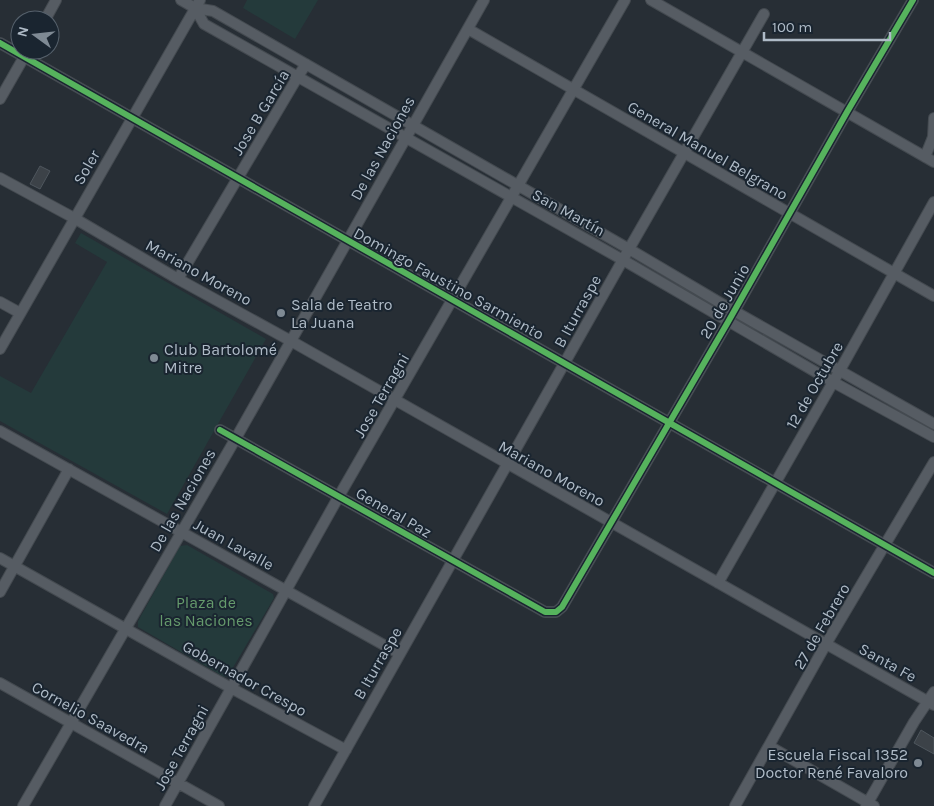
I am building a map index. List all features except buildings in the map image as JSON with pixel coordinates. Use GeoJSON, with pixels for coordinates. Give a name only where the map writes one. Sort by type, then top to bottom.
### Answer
{"type":"FeatureCollection","features":[{"type":"Feature","properties":{"kind":"street","name":"San Martín"},"geometry":{"type":"LineString","coordinates":[[181,0],[198,4],[213,11],[934,424]]}},
{"type":"Feature","properties":{"kind":"street","name":"De las Naciones"},"geometry":{"type":"LineString","coordinates":[[23,806],[292,341],[484,0]]}},
{"type":"Feature","properties":{"kind":"street","name":"Jose Terragni"},"geometry":{"type":"LineString","coordinates":[[164,806],[339,496],[625,0]]}},
{"type":"Feature","properties":{"kind":"street"},"geometry":{"type":"LineString","coordinates":[[651,0],[930,160],[934,118]]}},
{"type":"Feature","properties":{"kind":"street","name":"20 de Junio"},"geometry":{"type":"LineString","coordinates":[[556,612],[562,608],[913,0]]}},
{"type":"Feature","properties":{"kind":"street","name":"San Martín"},"geometry":{"type":"LineString","coordinates":[[198,4],[204,24],[623,260],[833,382],[934,437]]}},
{"type":"Feature","properties":{"kind":"street","name":"Soler"},"geometry":{"type":"LineString","coordinates":[[0,349],[198,4]]}},
{"type":"Feature","properties":{"kind":"street","name":"B Iturraspe"},"geometry":{"type":"LineString","coordinates":[[314,806],[764,14]]}},
{"type":"Feature","properties":{"kind":"street","name":"General Manuel Belgrano"},"geometry":{"type":"LineString","coordinates":[[468,29],[934,296]]}},
{"type":"Feature","properties":{"kind":"street"},"geometry":{"type":"LineString","coordinates":[[0,98],[22,60]]}},
{"type":"Feature","properties":{"kind":"street","name":"Domingo Faustino Sarmiento"},"geometry":{"type":"LineString","coordinates":[[37,60],[131,118],[934,572]]}},
{"type":"Feature","properties":{"kind":"street","name":"Jose B García"},"geometry":{"type":"LineString","coordinates":[[178,279],[306,64]]}},
{"type":"Feature","properties":{"kind":"street","name":"Mariano Moreno"},"geometry":{"type":"LineString","coordinates":[[0,178],[74,218],[178,279],[292,341],[826,644]]}},
{"type":"Feature","properties":{"kind":"street","name":"12 de Octubre"},"geometry":{"type":"LineString","coordinates":[[718,583],[934,202]]}},
{"type":"Feature","properties":{"kind":"street"},"geometry":{"type":"LineString","coordinates":[[0,302],[20,313]]}},
{"type":"Feature","properties":{"kind":"street","name":"General Paz"},"geometry":{"type":"LineString","coordinates":[[220,430],[545,612],[556,612]]}},
{"type":"Feature","properties":{"kind":"street","name":"Juan Lavalle"},"geometry":{"type":"LineString","coordinates":[[0,431],[400,654]]}},
{"type":"Feature","properties":{"kind":"street","name":"27 de Febrero"},"geometry":{"type":"LineString","coordinates":[[735,806],[826,644],[934,462]]}},
{"type":"Feature","properties":{"kind":"street"},"geometry":{"type":"LineString","coordinates":[[0,592],[70,470]]}},
{"type":"Feature","properties":{"kind":"street","name":"Gobernador Crespo"},"geometry":{"type":"LineString","coordinates":[[0,558],[231,688],[346,750]]}},
{"type":"Feature","properties":{"kind":"street","name":"Santa Fe"},"geometry":{"type":"LineString","coordinates":[[826,644],[931,703]]}},
{"type":"Feature","properties":{"kind":"street","name":"Cornelio Saavedra"},"geometry":{"type":"LineString","coordinates":[[0,683],[219,806]]}},
{"type":"Feature","properties":{"kind":"street"},"geometry":{"type":"LineString","coordinates":[[769,746],[869,805],[914,722],[931,703],[934,692]]}},
{"type":"Feature","properties":{"kind":"green space"},"geometry":{"type":"Polygon","coordinates":[[[247,0],[318,0],[295,39],[243,8],[247,0]]]}},
{"type":"Feature","properties":{"kind":"green space","name":"Club Bartolomé Mitre"},"geometry":{"type":"Polygon","coordinates":[[[81,233],[266,339],[167,514],[0,421],[0,376],[31,393],[107,262],[75,243],[81,233]]]}},
{"type":"Feature","properties":{"kind":"green space","name":"Plaza de las Naciones"},"geometry":{"type":"Polygon","coordinates":[[[187,545],[273,594],[274,598],[228,676],[224,677],[138,627],[138,621],[180,546],[187,545]]]}},
{"type":"Feature","properties":{"kind":"cycle path"},"geometry":{"type":"LineString","coordinates":[[220,430],[545,612],[556,612],[562,607],[913,0]]}},
{"type":"Feature","properties":{"kind":"cycle path"},"geometry":{"type":"LineString","coordinates":[[0,43],[934,573]]}},
{"type":"Feature","properties":{"kind":"place","name":"Sala de Teatro La Juana"},"geometry":{"type":"Point","coordinates":[281,313]}},
{"type":"Feature","properties":{"kind":"place","name":"Club Bartolomé Mitre"},"geometry":{"type":"Point","coordinates":[154,358]}},
{"type":"Feature","properties":{"kind":"place","name":"Escuela Fiscal 1352 Doctor René Favaloro"},"geometry":{"type":"Point","coordinates":[918,763]}}]}
